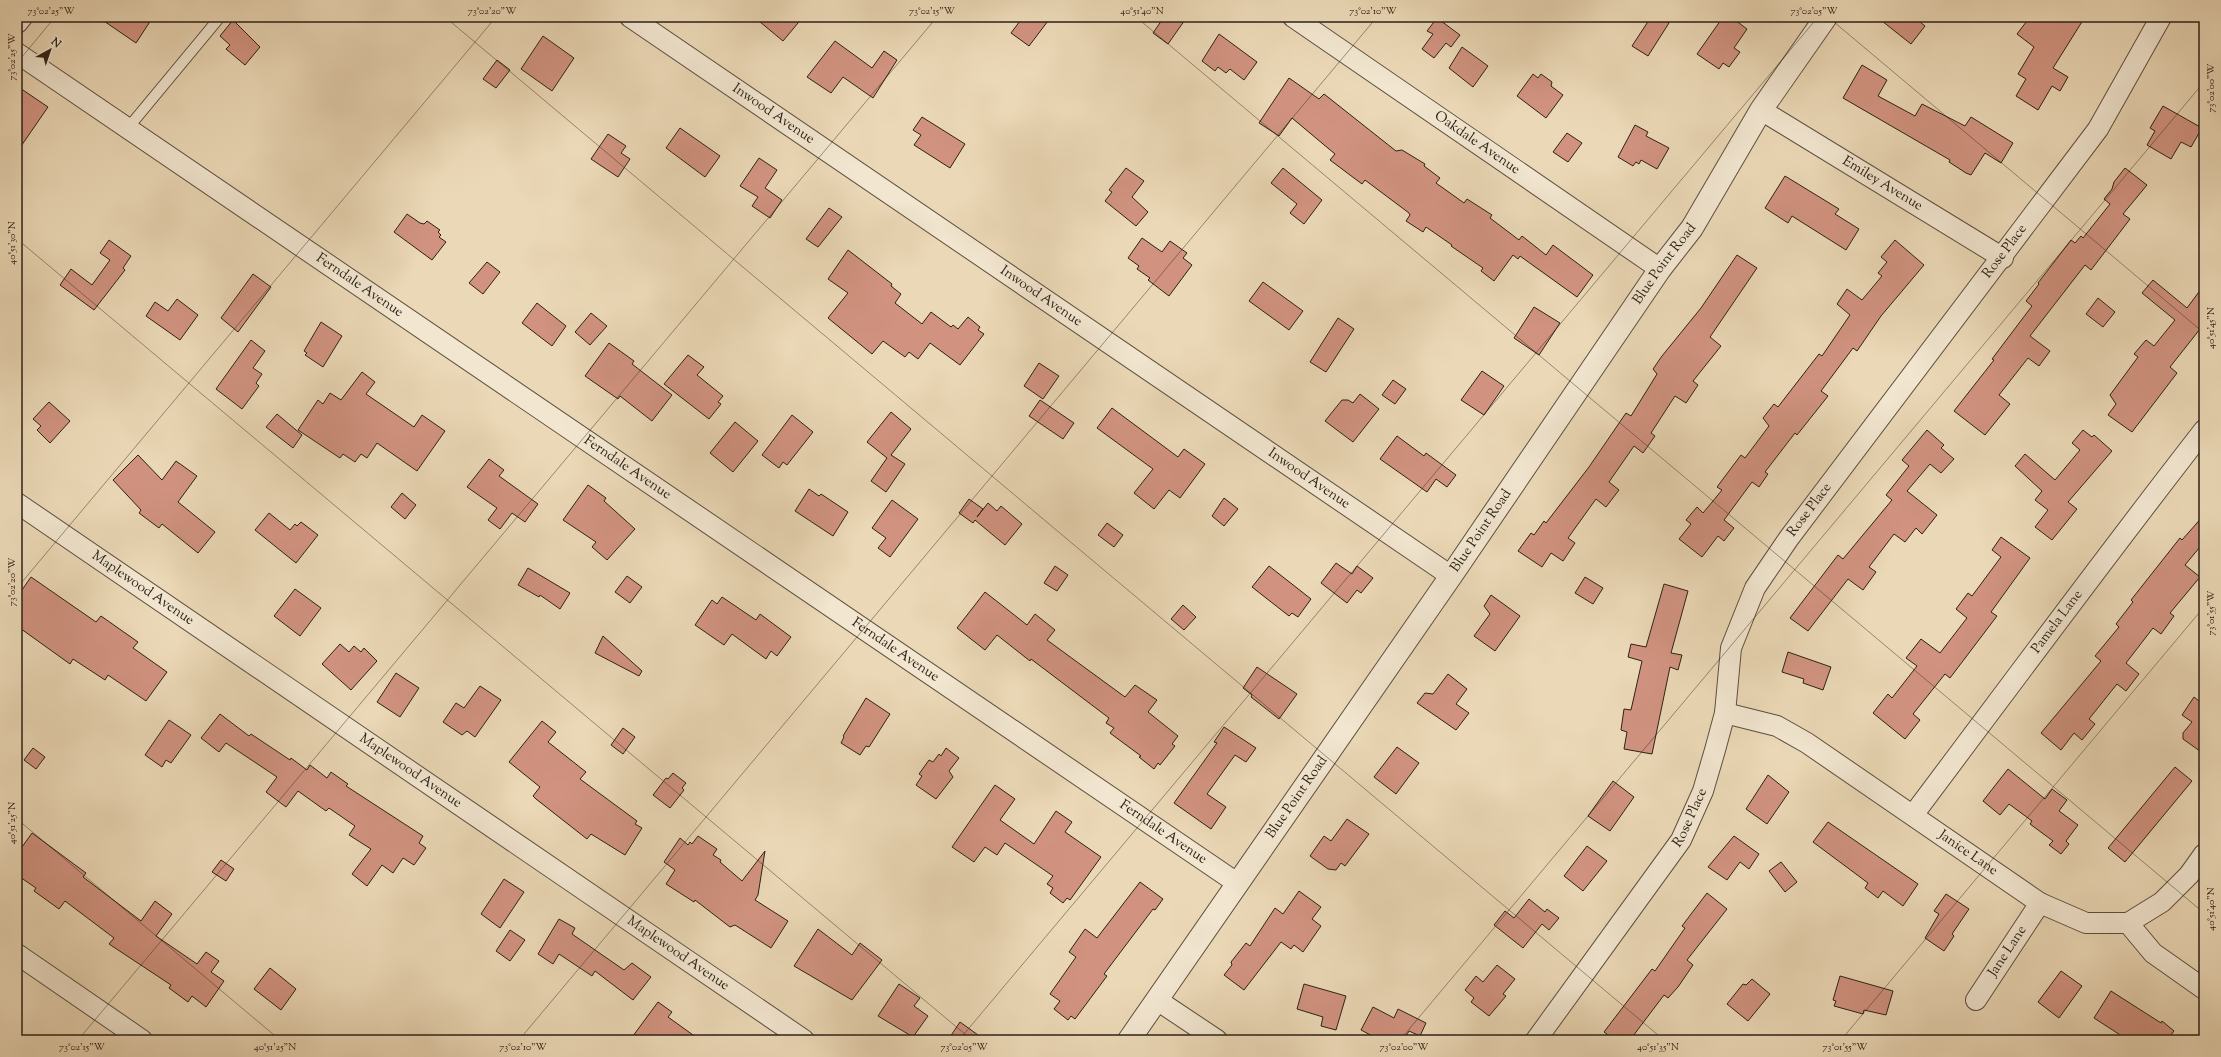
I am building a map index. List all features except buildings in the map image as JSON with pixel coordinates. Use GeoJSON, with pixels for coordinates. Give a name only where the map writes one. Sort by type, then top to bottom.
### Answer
{"type":"FeatureCollection","features":[{"type":"Feature","properties":{"kind":"street"},"geometry":{"type":"LineString","coordinates":[[17,22],[21,17]]}},
{"type":"Feature","properties":{"kind":"street","name":"Inwood Avenue"},"geometry":{"type":"LineString","coordinates":[[630,17],[1450,576]]}},
{"type":"Feature","properties":{"kind":"street","name":"Oakdale Avenue"},"geometry":{"type":"LineString","coordinates":[[1293,17],[1660,268]]}},
{"type":"Feature","properties":{"kind":"street","name":"Blue Point Road"},"geometry":{"type":"LineString","coordinates":[[1129,1040],[1236,883],[1450,576],[1660,268],[1692,228],[1761,110],[1826,17]]}},
{"type":"Feature","properties":{"kind":"street","name":"Rose Place"},"geometry":{"type":"LineString","coordinates":[[1536,1040],[1681,840],[1703,791],[1725,713],[1731,648],[1755,588],[1789,538],[2003,258],[2098,130],[2161,17]]}},
{"type":"Feature","properties":{"kind":"street","name":"Ferndale Avenue"},"geometry":{"type":"LineString","coordinates":[[17,53],[1236,883]]}},
{"type":"Feature","properties":{"kind":"street","name":"Emiley Avenue"},"geometry":{"type":"LineString","coordinates":[[1761,110],[2003,258]]}},
{"type":"Feature","properties":{"kind":"street","name":"Pamela Lane"},"geometry":{"type":"LineString","coordinates":[[1913,815],[2034,656],[2110,551],[2204,430]]}},
{"type":"Feature","properties":{"kind":"street","name":"Maplewood Avenue"},"geometry":{"type":"LineString","coordinates":[[17,503],[804,1040]]}},
{"type":"Feature","properties":{"kind":"street","name":"Janice Lane"},"geometry":{"type":"LineString","coordinates":[[1725,713],[1776,726],[1806,743],[2040,903],[2086,923],[2128,923]]}},
{"type":"Feature","properties":{"kind":"street"},"geometry":{"type":"LineString","coordinates":[[2204,854],[2189,875],[2162,902],[2128,923],[2153,953],[2204,988]]}},
{"type":"Feature","properties":{"kind":"street","name":"Jane Lane"},"geometry":{"type":"LineString","coordinates":[[1976,1000],[2040,903]]}},
{"type":"Feature","properties":{"kind":"street"},"geometry":{"type":"LineString","coordinates":[[17,954],[142,1040]]}},
{"type":"Feature","properties":{"kind":"street"},"geometry":{"type":"LineString","coordinates":[[1157,1000],[1216,1040]]}},
{"type":"Feature","properties":{"kind":"lane"},"geometry":{"type":"LineString","coordinates":[[128,128],[220,17]]}}]}
